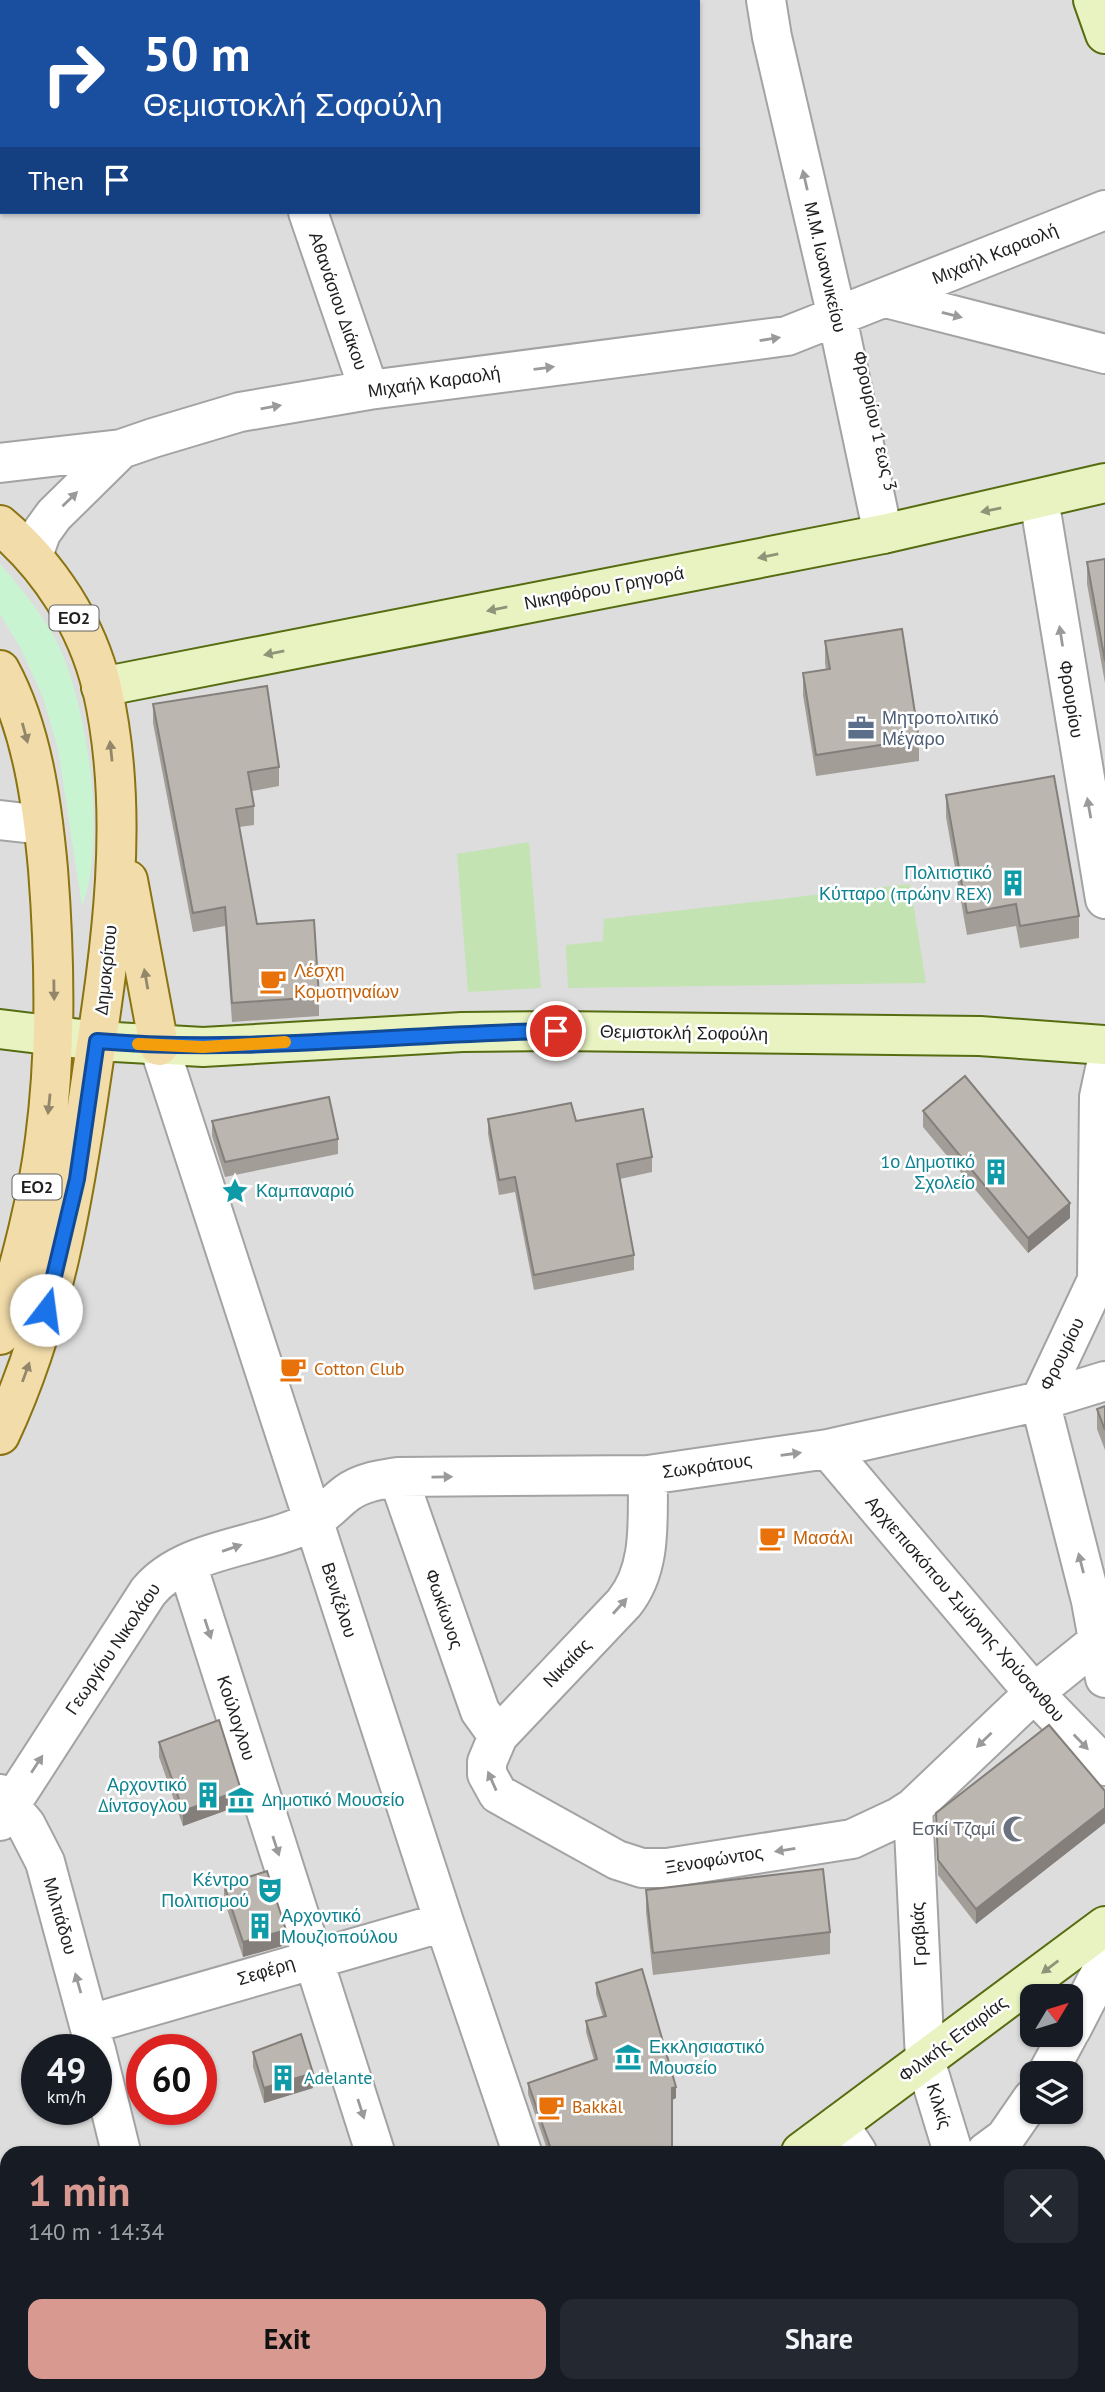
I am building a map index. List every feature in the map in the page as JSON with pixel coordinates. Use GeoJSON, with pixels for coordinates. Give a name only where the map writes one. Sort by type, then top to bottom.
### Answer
{"type":"FeatureCollection","features":[{"type":"Feature","properties":{"kind":"main road","name":"Δημοκρίτου"},"geometry":{"type":"LineString","coordinates":[[0,525],[33,556],[63,597],[88,643],[102,687],[112,750],[115,814],[114,894],[77,1179],[57,1269],[26,1373],[0,1434]]}},
{"type":"Feature","properties":{"kind":"main road","name":"ΕΟ2"},"geometry":{"type":"LineString","coordinates":[[0,670],[20,716],[43,825],[53,945],[54,1036],[45,1140],[34,1205],[0,1335]]}},
{"type":"Feature","properties":{"kind":"main road"},"geometry":{"type":"LineString","coordinates":[[115,814],[159,1046]]}},
{"type":"Feature","properties":{"kind":"street","name":"Μ.Μ. Ιωαννικείου"},"geometry":{"type":"LineString","coordinates":[[766,0],[772,37],[844,315]]}},
{"type":"Feature","properties":{"kind":"street"},"geometry":{"type":"LineString","coordinates":[[1093,0],[1105,34]]}},
{"type":"Feature","properties":{"kind":"street","name":"Μιχαήλ Καραολή"},"geometry":{"type":"LineString","coordinates":[[33,556],[41,533],[54,515],[121,449],[240,412],[369,390],[788,336],[1105,210]]}},
{"type":"Feature","properties":{"kind":"street","name":"Αθανάσιου Διάκου"},"geometry":{"type":"LineString","coordinates":[[308,214],[369,390]]}},
{"type":"Feature","properties":{"kind":"street","name":"Μιχαήλ Καραολή"},"geometry":{"type":"LineString","coordinates":[[886,298],[1105,354]]}},
{"type":"Feature","properties":{"kind":"street","name":"Φρουρίου 1 εως 3"},"geometry":{"type":"LineString","coordinates":[[844,315],[891,532]]}},
{"type":"Feature","properties":{"kind":"street"},"geometry":{"type":"LineString","coordinates":[[0,463],[121,449]]}},
{"type":"Feature","properties":{"kind":"street","name":"Νικηφόρου Γρηγορά"},"geometry":{"type":"LineString","coordinates":[[102,687],[891,532],[1105,483]]}},
{"type":"Feature","properties":{"kind":"street","name":"Φρουρίου"},"geometry":{"type":"LineString","coordinates":[[1040,499],[1105,899]]}},
{"type":"Feature","properties":{"kind":"street"},"geometry":{"type":"LineString","coordinates":[[0,820],[43,825]]}},
{"type":"Feature","properties":{"kind":"street","name":"Θεμιστοκλή Σοφούλη"},"geometry":{"type":"LineString","coordinates":[[0,1029],[97,1041],[203,1047],[462,1032],[556,1031],[980,1036],[1105,1045]]}},
{"type":"Feature","properties":{"kind":"street","name":"Βενιζέλου"},"geometry":{"type":"LineString","coordinates":[[159,1046],[444,1922],[520,2146]]}},
{"type":"Feature","properties":{"kind":"street","name":"Φρουρίου"},"geometry":{"type":"LineString","coordinates":[[1101,1660],[1098,1598],[1040,1401],[1097,1280],[1099,1097],[1105,1069]]}},
{"type":"Feature","properties":{"kind":"street","name":"Σωκράτους"},"geometry":{"type":"LineString","coordinates":[[313,1521],[355,1488],[398,1478],[648,1475],[828,1449],[1040,1401],[1105,1381]]}},
{"type":"Feature","properties":{"kind":"street","name":"Αρχιεπισκόπου Σμύρνης Χρύσανθου"},"geometry":{"type":"LineString","coordinates":[[828,1449],[1034,1693],[1105,1766]]}},
{"type":"Feature","properties":{"kind":"street","name":"Νικαίας"},"geometry":{"type":"LineString","coordinates":[[544,1822],[508,1801],[491,1785],[487,1762],[498,1736],[624,1603],[638,1584],[645,1562],[648,1475]]}},
{"type":"Feature","properties":{"kind":"street","name":"Φωκίωνος"},"geometry":{"type":"LineString","coordinates":[[398,1478],[480,1711],[498,1736]]}},
{"type":"Feature","properties":{"kind":"street","name":"Γεωργίου Νικολάου"},"geometry":{"type":"LineString","coordinates":[[4,1806],[148,1592],[161,1578],[187,1564],[313,1521]]}},
{"type":"Feature","properties":{"kind":"street","name":"Κούλογλου"},"geometry":{"type":"LineString","coordinates":[[187,1564],[373,2146]]}},
{"type":"Feature","properties":{"kind":"street"},"geometry":{"type":"LineString","coordinates":[[913,1808],[1034,1693],[1101,1660]]}},
{"type":"Feature","properties":{"kind":"street","name":"Μιλτιάδου"},"geometry":{"type":"LineString","coordinates":[[4,1806],[26,1825],[45,1862],[92,2034]]}},
{"type":"Feature","properties":{"kind":"street","name":"Ξενοφώντος"},"geometry":{"type":"LineString","coordinates":[[544,1822],[617,1860],[654,1869],[852,1839],[913,1808]]}},
{"type":"Feature","properties":{"kind":"street","name":"Γραβιάς"},"geometry":{"type":"LineString","coordinates":[[913,1808],[925,2060]]}},
{"type":"Feature","properties":{"kind":"street","name":"Σεφέρη"},"geometry":{"type":"LineString","coordinates":[[112,2034],[312,1958],[444,1922]]}},
{"type":"Feature","properties":{"kind":"street","name":"Φιλικής Εταιρίας"},"geometry":{"type":"LineString","coordinates":[[821,2146],[848,2138],[925,2060],[1105,1926]]}},
{"type":"Feature","properties":{"kind":"street"},"geometry":{"type":"LineString","coordinates":[[1083,2007],[1105,1964]]}},
{"type":"Feature","properties":{"kind":"street","name":"Κιλκίς"},"geometry":{"type":"LineString","coordinates":[[925,2060],[951,2146]]}},
{"type":"Feature","properties":{"kind":"street","name":"Μιλτιάδου"},"geometry":{"type":"LineString","coordinates":[[112,2115],[120,2146]]}},
{"type":"Feature","properties":{"kind":"street"},"geometry":{"type":"LineString","coordinates":[[994,2146],[1005,2138],[1020,2116]]}},
{"type":"Feature","properties":{"kind":"shaded area"},"geometry":{"type":"Polygon","coordinates":[[[700,0],[1105,0],[1105,2146],[0,2146],[0,214],[700,214],[700,0]]]}},
{"type":"Feature","properties":{"kind":"green space"},"geometry":{"type":"Polygon","coordinates":[[[0,564],[28,597],[52,633],[75,692],[84,729],[90,768],[93,844],[90,878],[82,906],[58,749],[43,697],[20,647],[0,614],[0,564]]]}},
{"type":"Feature","properties":{"kind":"green space"},"geometry":{"type":"Polygon","coordinates":[[[529,842],[541,988],[468,992],[457,854],[529,842]]]}},
{"type":"Feature","properties":{"kind":"green space"},"geometry":{"type":"Polygon","coordinates":[[[910,884],[926,983],[568,988],[566,945],[603,941],[604,919],[910,884]]]}},
{"type":"Feature","properties":{"kind":"building"},"geometry":{"type":"Polygon","coordinates":[[[1105,559],[1105,661],[1087,562],[1105,559]]]}},
{"type":"Feature","properties":{"kind":"building","name":"Μητροπολιτικό Μέγαρο"},"geometry":{"type":"Polygon","coordinates":[[[902,629],[919,739],[816,755],[803,673],[830,669],[825,641],[902,629]]]}},
{"type":"Feature","properties":{"kind":"building"},"geometry":{"type":"Polygon","coordinates":[[[267,686],[279,767],[248,772],[254,806],[236,809],[257,924],[314,920],[319,997],[232,1003],[225,907],[193,913],[153,704],[267,686]]]}},
{"type":"Feature","properties":{"kind":"building","name":"Πολιτιστικό Κύτταρο (πρώην REX)"},"geometry":{"type":"Polygon","coordinates":[[[1054,776],[1079,916],[1020,926],[1016,904],[967,913],[946,795],[1054,776]]]}},
{"type":"Feature","properties":{"kind":"building","name":"1ο Δημοτικό Σχολείο"},"geometry":{"type":"Polygon","coordinates":[[[965,1076],[1070,1203],[1028,1238],[923,1111],[965,1076]]]}},
{"type":"Feature","properties":{"kind":"building"},"geometry":{"type":"Polygon","coordinates":[[[329,1097],[338,1139],[225,1162],[212,1121],[329,1097]]]}},
{"type":"Feature","properties":{"kind":"building"},"geometry":{"type":"Polygon","coordinates":[[[571,1103],[576,1121],[643,1109],[652,1157],[617,1164],[634,1255],[534,1275],[515,1177],[499,1180],[488,1119],[571,1103]]]}},
{"type":"Feature","properties":{"kind":"building"},"geometry":{"type":"Polygon","coordinates":[[[1105,1406],[1105,1430],[1097,1409],[1105,1406]]]}},
{"type":"Feature","properties":{"kind":"building"},"geometry":{"type":"Polygon","coordinates":[[[219,1720],[241,1790],[183,1811],[159,1742],[219,1720]]]}},
{"type":"Feature","properties":{"kind":"building","name":"Εσκί Τζαμί"},"geometry":{"type":"Polygon","coordinates":[[[1049,1725],[1105,1791],[1105,1808],[976,1909],[938,1860],[936,1813],[1049,1725]]]}},
{"type":"Feature","properties":{"kind":"building"},"geometry":{"type":"Polygon","coordinates":[[[823,1869],[830,1932],[653,1953],[646,1890],[823,1869]]]}},
{"type":"Feature","properties":{"kind":"building"},"geometry":{"type":"Polygon","coordinates":[[[267,1871],[286,1930],[243,1942],[224,1885],[267,1871]]]}},
{"type":"Feature","properties":{"kind":"building"},"geometry":{"type":"Polygon","coordinates":[[[642,1969],[676,2087],[672,2088],[672,2146],[550,2146],[528,2083],[597,2059],[586,2021],[606,2016],[596,1983],[642,1969]]]}},
{"type":"Feature","properties":{"kind":"building"},"geometry":{"type":"Polygon","coordinates":[[[301,2034],[313,2073],[264,2088],[253,2052],[301,2034]]]}},
{"type":"Feature","properties":{"kind":"slow traffic"},"geometry":{"type":"LineString","coordinates":[[138,1044],[203,1047],[285,1042]]}},
{"type":"Feature","properties":{"kind":"place","name":"Μητροπολιτικό Μέγαρο"},"geometry":{"type":"Point","coordinates":[861,728]}},
{"type":"Feature","properties":{"kind":"place","name":"Πολιτιστικό Κύτταρο (πρώην REX)"},"geometry":{"type":"Point","coordinates":[1013,883]}},
{"type":"Feature","properties":{"kind":"place","name":"Λέσχη Κομοτηναίων"},"geometry":{"type":"Point","coordinates":[273,981]}},
{"type":"Feature","properties":{"kind":"place","name":"1ο Δημοτικό Σχολείο"},"geometry":{"type":"Point","coordinates":[996,1172]}},
{"type":"Feature","properties":{"kind":"place","name":"Καμπαναριό"},"geometry":{"type":"Point","coordinates":[235,1191]}},
{"type":"Feature","properties":{"kind":"place","name":"Cotton Club"},"geometry":{"type":"Point","coordinates":[293,1369]}},
{"type":"Feature","properties":{"kind":"place","name":"Μασάλι"},"geometry":{"type":"Point","coordinates":[772,1538]}},
{"type":"Feature","properties":{"kind":"place","name":"Αρχοντικό Δίντσογλου"},"geometry":{"type":"Point","coordinates":[208,1795]}},
{"type":"Feature","properties":{"kind":"place","name":"Δημοτικό Μουσείο"},"geometry":{"type":"Point","coordinates":[241,1800]}},
{"type":"Feature","properties":{"kind":"place","name":"Εσκί Τζαμί"},"geometry":{"type":"Point","coordinates":[1016,1829]}},
{"type":"Feature","properties":{"kind":"place","name":"Κέντρο Πολιτισμού"},"geometry":{"type":"Point","coordinates":[270,1890]}},
{"type":"Feature","properties":{"kind":"place","name":"Αρχοντικό Μουζιοπούλου"},"geometry":{"type":"Point","coordinates":[260,1926]}},
{"type":"Feature","properties":{"kind":"place","name":"Εκκλησιαστικό Μουσείο"},"geometry":{"type":"Point","coordinates":[628,2057]}},
{"type":"Feature","properties":{"kind":"place","name":"Adelante"},"geometry":{"type":"Point","coordinates":[283,2078]}},
{"type":"Feature","properties":{"kind":"place","name":"Bakkål"},"geometry":{"type":"Point","coordinates":[551,2107]}},
{"type":"Feature","properties":{"kind":"route"},"geometry":{"type":"LineString","coordinates":[[46,1310],[77,1179],[97,1041],[203,1047],[462,1032],[556,1031]]}}]}
